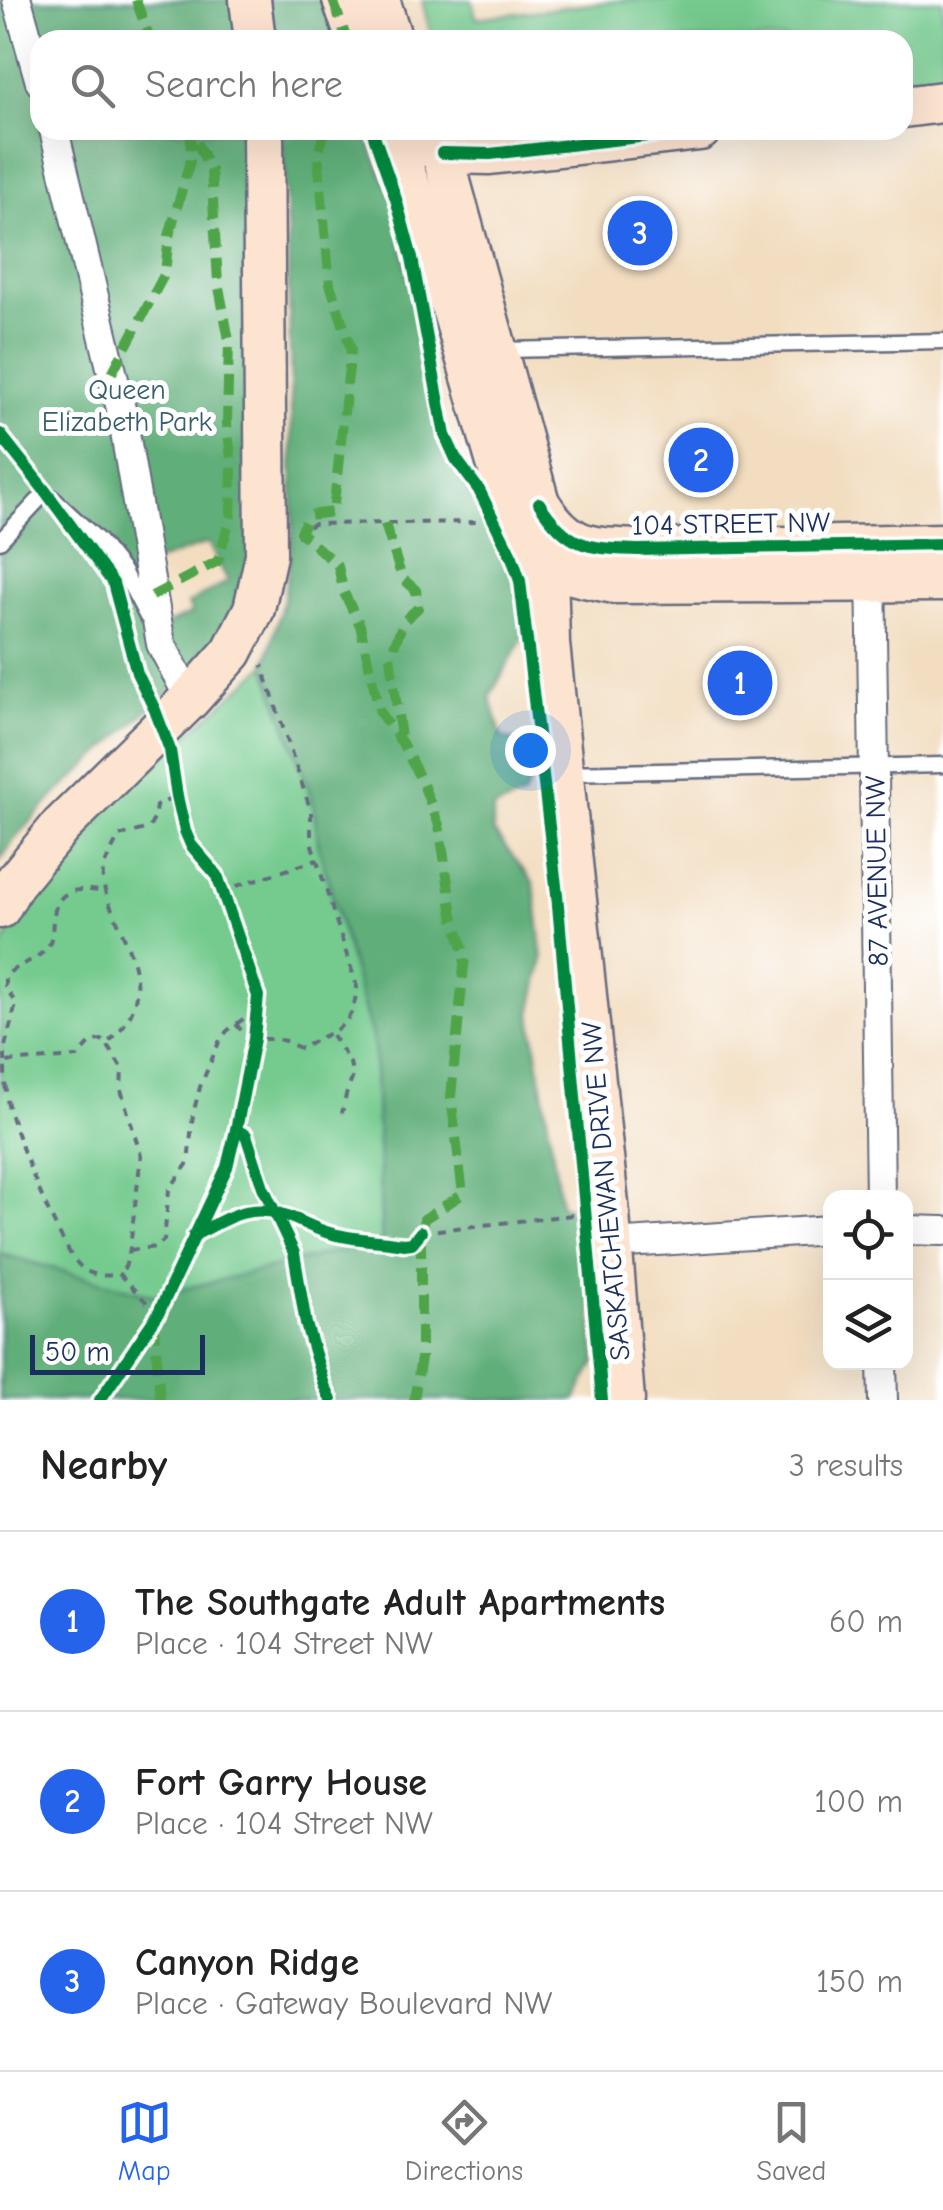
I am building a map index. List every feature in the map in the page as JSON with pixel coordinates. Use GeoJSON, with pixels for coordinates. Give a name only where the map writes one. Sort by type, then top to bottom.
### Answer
{"type":"FeatureCollection","features":[{"type":"Feature","properties":{"kind":"main road"},"geometry":{"type":"LineString","coordinates":[[250,0],[254,30]]}},
{"type":"Feature","properties":{"kind":"main road"},"geometry":{"type":"LineString","coordinates":[[343,0],[354,30]]}},
{"type":"Feature","properties":{"kind":"main road"},"geometry":{"type":"LineString","coordinates":[[379,0],[389,30]]}},
{"type":"Feature","properties":{"kind":"main road"},"geometry":{"type":"LineString","coordinates":[[913,106],[943,102]]}},
{"type":"Feature","properties":{"kind":"main road"},"geometry":{"type":"LineString","coordinates":[[0,908],[14,883],[61,826],[232,652],[254,609],[266,555],[263,140]]}},
{"type":"Feature","properties":{"kind":"main road"},"geometry":{"type":"LineString","coordinates":[[392,140],[442,274],[516,528],[531,551],[547,565]]}},
{"type":"Feature","properties":{"kind":"main road"},"geometry":{"type":"LineString","coordinates":[[442,274],[432,142],[490,154],[612,140]]}},
{"type":"Feature","properties":{"kind":"main road","name":"SASKATCHEWAN DRIVE NW"},"geometry":{"type":"LineString","coordinates":[[432,142],[540,503],[547,565],[549,644],[624,1400]]}},
{"type":"Feature","properties":{"kind":"main road","name":"104 STREET NW"},"geometry":{"type":"LineString","coordinates":[[540,503],[566,538],[601,549],[871,563],[943,580]]}},
{"type":"Feature","properties":{"kind":"main road","name":"104 STREET NW"},"geometry":{"type":"LineString","coordinates":[[547,565],[615,582],[871,563],[943,544]]}},
{"type":"Feature","properties":{"kind":"main road"},"geometry":{"type":"LineString","coordinates":[[549,644],[559,622],[570,610],[615,582]]}},
{"type":"Feature","properties":{"kind":"street"},"geometry":{"type":"LineString","coordinates":[[17,0],[30,46]]}},
{"type":"Feature","properties":{"kind":"street"},"geometry":{"type":"LineString","coordinates":[[56,140],[120,409],[161,644],[190,699]]}},
{"type":"Feature","properties":{"kind":"street","name":"87 AVENUE NW"},"geometry":{"type":"LineString","coordinates":[[871,563],[880,1190]]}},
{"type":"Feature","properties":{"kind":"street"},"geometry":{"type":"LineString","coordinates":[[611,1244],[823,1230]]}},
{"type":"Feature","properties":{"kind":"street"},"geometry":{"type":"LineString","coordinates":[[913,1230],[943,1230]]}},
{"type":"Feature","properties":{"kind":"street"},"geometry":{"type":"LineString","coordinates":[[882,1370],[883,1400]]}},
{"type":"Feature","properties":{"kind":"lane"},"geometry":{"type":"LineString","coordinates":[[496,350],[943,342]]}},
{"type":"Feature","properties":{"kind":"lane"},"geometry":{"type":"LineString","coordinates":[[0,541],[46,492],[99,541],[124,571],[161,644]]}},
{"type":"Feature","properties":{"kind":"lane"},"geometry":{"type":"LineString","coordinates":[[563,773],[943,766]]}},
{"type":"Feature","properties":{"kind":"path"},"geometry":{"type":"LineString","coordinates":[[313,524],[493,522]]}},
{"type":"Feature","properties":{"kind":"path"},"geometry":{"type":"LineString","coordinates":[[236,1024],[254,1039],[284,1041],[302,1049],[331,1034],[348,1018],[356,997],[356,980],[311,842],[310,806],[258,655]]}},
{"type":"Feature","properties":{"kind":"path"},"geometry":{"type":"LineString","coordinates":[[106,1044],[133,1011],[136,978],[135,966],[106,892],[103,866],[116,840],[149,828],[156,806],[178,803],[174,781]]}},
{"type":"Feature","properties":{"kind":"path"},"geometry":{"type":"LineString","coordinates":[[221,891],[316,860]]}},
{"type":"Feature","properties":{"kind":"path"},"geometry":{"type":"LineString","coordinates":[[216,875],[227,908]]}},
{"type":"Feature","properties":{"kind":"path"},"geometry":{"type":"LineString","coordinates":[[5,1062],[73,1058],[82,1055],[92,1040],[102,1040],[120,1062],[121,1090],[142,1156],[128,1261],[118,1274],[96,1275],[80,1267],[60,1234],[26,1157],[5,1086],[5,1062],[5,1046],[16,1004],[5,986],[5,976],[44,951],[52,940],[56,905],[65,894],[81,889],[106,892]]}},
{"type":"Feature","properties":{"kind":"path"},"geometry":{"type":"LineString","coordinates":[[130,1250],[156,1247],[164,1240],[169,1190],[188,1163],[200,1087],[220,1040],[258,1002]]}},
{"type":"Feature","properties":{"kind":"path"},"geometry":{"type":"LineString","coordinates":[[250,1056],[258,1002]]}},
{"type":"Feature","properties":{"kind":"path"},"geometry":{"type":"LineString","coordinates":[[331,1034],[350,1063],[353,1076],[342,1113]]}},
{"type":"Feature","properties":{"kind":"path"},"geometry":{"type":"LineString","coordinates":[[416,1237],[572,1215]]}},
{"type":"Feature","properties":{"kind":"path"},"geometry":{"type":"LineString","coordinates":[[118,1274],[156,1317],[165,1298]]}},
{"type":"Feature","properties":{"kind":"green space","name":"Queen Elizabeth Park"},"geometry":{"type":"Polygon","coordinates":[[[0,0],[236,0],[240,30],[30,30],[30,140],[251,140],[253,558],[240,609],[197,665],[54,796],[0,861],[0,0]],[[208,543],[146,565],[158,629],[192,613],[188,604],[228,581],[208,543]]]}},
{"type":"Feature","properties":{"kind":"green space"},"geometry":{"type":"Polygon","coordinates":[[[267,0],[329,0],[340,30],[271,30],[267,0]]]}},
{"type":"Feature","properties":{"kind":"green space"},"geometry":{"type":"Polygon","coordinates":[[[422,0],[472,0],[476,18],[623,0],[943,0],[943,86],[913,89],[913,30],[430,30],[422,0]]]}},
{"type":"Feature","properties":{"kind":"green space"},"geometry":{"type":"Polygon","coordinates":[[[283,140],[370,140],[395,204],[443,451],[491,526],[519,586],[525,634],[490,696],[502,738],[524,743],[530,781],[524,796],[493,809],[493,831],[534,884],[543,959],[531,1014],[561,1206],[583,1212],[596,1361],[575,1400],[0,1400],[0,1254],[154,1296],[382,1241],[374,1044],[319,848],[313,801],[265,666],[284,598],[292,542],[283,140]]]}},
{"type":"Feature","properties":{"kind":"green space"},"geometry":{"type":"Polygon","coordinates":[[[265,666],[313,801],[319,848],[374,1044],[382,1242],[154,1296],[0,1254],[0,951],[48,858],[265,666]]]}},
{"type":"Feature","properties":{"kind":"marked path"},"geometry":{"type":"LineString","coordinates":[[136,0],[146,30]]}},
{"type":"Feature","properties":{"kind":"marked path"},"geometry":{"type":"LineString","coordinates":[[333,0],[344,30]]}},
{"type":"Feature","properties":{"kind":"marked path"},"geometry":{"type":"LineString","coordinates":[[112,373],[165,273],[169,236],[190,161],[191,140]]}},
{"type":"Feature","properties":{"kind":"marked path"},"geometry":{"type":"LineString","coordinates":[[152,596],[218,561],[231,515],[229,340],[218,282],[211,170],[195,140]]}},
{"type":"Feature","properties":{"kind":"marked path"},"geometry":{"type":"LineString","coordinates":[[322,140],[318,155],[330,284],[351,349],[333,512],[309,515],[300,532],[338,566],[344,593],[360,625],[380,713],[402,743],[439,825],[453,915],[465,955],[451,1097],[463,1194],[424,1219],[421,1358],[414,1400]]}},
{"type":"Feature","properties":{"kind":"marked path"},"geometry":{"type":"LineString","coordinates":[[385,524],[402,578],[416,590],[418,608],[404,621],[390,656],[401,738]]}},
{"type":"Feature","properties":{"kind":"marked path"},"geometry":{"type":"LineString","coordinates":[[154,1320],[160,1400]]}},
{"type":"Feature","properties":{"kind":"cycle path"},"geometry":{"type":"LineString","coordinates":[[375,140],[412,258],[445,435],[456,459],[479,490],[520,581],[557,894],[602,1400]]}},
{"type":"Feature","properties":{"kind":"cycle path"},"geometry":{"type":"LineString","coordinates":[[442,153],[490,154],[612,140]]}},
{"type":"Feature","properties":{"kind":"cycle path"},"geometry":{"type":"LineString","coordinates":[[0,434],[113,583],[137,673],[170,750],[185,831],[191,845],[217,875],[258,996],[254,1039],[236,1130],[246,1135],[263,1187],[294,1253],[306,1324],[331,1400]]}},
{"type":"Feature","properties":{"kind":"cycle path"},"geometry":{"type":"LineString","coordinates":[[539,503],[560,530],[594,547],[640,550],[943,544]]}},
{"type":"Feature","properties":{"kind":"cycle path"},"geometry":{"type":"LineString","coordinates":[[100,1400],[158,1314],[227,1167],[236,1130]]}},
{"type":"Feature","properties":{"kind":"cycle path"},"geometry":{"type":"LineString","coordinates":[[194,1235],[237,1214],[262,1210],[354,1238],[404,1244],[412,1243],[421,1232]]}},
{"type":"Feature","properties":{"kind":"place","name":"Canyon Ridge"},"geometry":{"type":"Point","coordinates":[640,233]}},
{"type":"Feature","properties":{"kind":"place","name":"Fort Garry House"},"geometry":{"type":"Point","coordinates":[701,460]}},
{"type":"Feature","properties":{"kind":"place","name":"The Southgate Adult Apartments"},"geometry":{"type":"Point","coordinates":[740,683]}}]}
